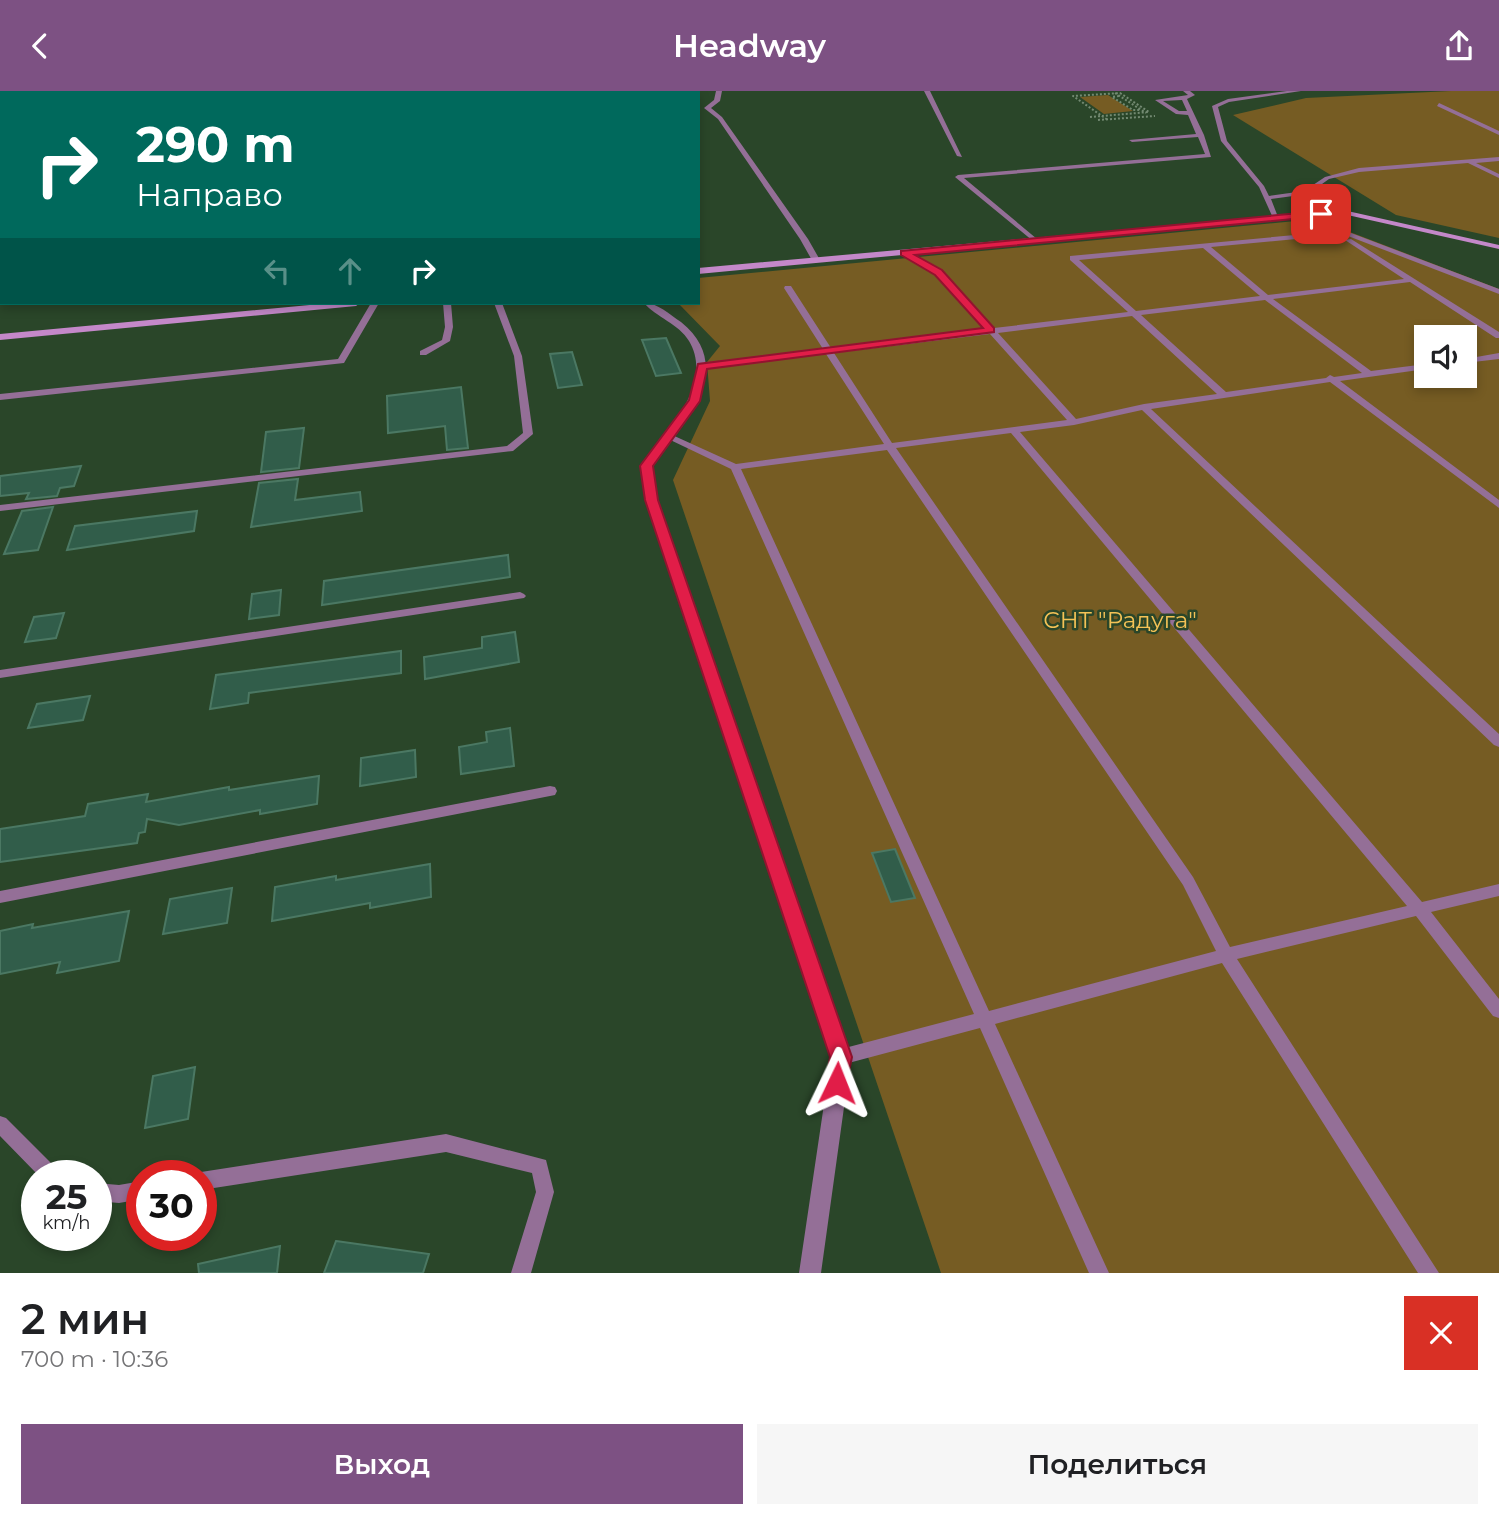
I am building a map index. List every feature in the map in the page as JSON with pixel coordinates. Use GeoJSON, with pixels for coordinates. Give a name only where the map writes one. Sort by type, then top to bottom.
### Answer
{"type":"FeatureCollection","features":[{"type":"Feature","properties":{"kind":"main road"},"geometry":{"type":"LineString","coordinates":[[700,271],[1343,212],[1489,244]]}},
{"type":"Feature","properties":{"kind":"main road"},"geometry":{"type":"LineString","coordinates":[[0,337],[333,305]]}},
{"type":"Feature","properties":{"kind":"street"},"geometry":{"type":"LineString","coordinates":[[1489,244],[1499,245]]}},
{"type":"Feature","properties":{"kind":"street"},"geometry":{"type":"LineString","coordinates":[[650,305],[694,341],[702,366],[695,401],[647,466],[652,500],[841,1057],[810,1273]]}},
{"type":"Feature","properties":{"kind":"lane"},"geometry":{"type":"LineString","coordinates":[[700,111],[717,101],[719,91]]}},
{"type":"Feature","properties":{"kind":"lane"},"geometry":{"type":"LineString","coordinates":[[927,91],[960,156]]}},
{"type":"Feature","properties":{"kind":"lane"},"geometry":{"type":"LineString","coordinates":[[1275,217],[1262,187],[1224,141],[1215,106],[1228,101],[1298,91]]}},
{"type":"Feature","properties":{"kind":"lane"},"geometry":{"type":"LineString","coordinates":[[1035,240],[958,177],[1209,156],[1185,94],[1158,100],[1180,114],[1191,113]]}},
{"type":"Feature","properties":{"kind":"lane"},"geometry":{"type":"LineString","coordinates":[[1439,105],[1499,133]]}},
{"type":"Feature","properties":{"kind":"lane"},"geometry":{"type":"LineString","coordinates":[[707,108],[727,129],[816,260]]}},
{"type":"Feature","properties":{"kind":"lane"},"geometry":{"type":"LineString","coordinates":[[1132,141],[1201,135]]}},
{"type":"Feature","properties":{"kind":"lane"},"geometry":{"type":"LineString","coordinates":[[1267,198],[1306,193],[1327,178],[1359,170],[1499,159]]}},
{"type":"Feature","properties":{"kind":"lane"},"geometry":{"type":"LineString","coordinates":[[1467,161],[1499,176]]}},
{"type":"Feature","properties":{"kind":"lane"},"geometry":{"type":"LineString","coordinates":[[1338,233],[1499,335]]}},
{"type":"Feature","properties":{"kind":"lane"},"geometry":{"type":"LineString","coordinates":[[1225,396],[1073,258],[1338,233],[1373,242],[1499,292]]}},
{"type":"Feature","properties":{"kind":"lane"},"geometry":{"type":"LineString","coordinates":[[1204,245],[1267,297],[1368,373]]}},
{"type":"Feature","properties":{"kind":"lane"},"geometry":{"type":"LineString","coordinates":[[905,253],[939,272],[1074,422]]}},
{"type":"Feature","properties":{"kind":"lane"},"geometry":{"type":"LineString","coordinates":[[702,366],[1412,280]]}},
{"type":"Feature","properties":{"kind":"lane"},"geometry":{"type":"LineString","coordinates":[[788,288],[890,447],[1188,881],[1226,955],[1429,1273]]}},
{"type":"Feature","properties":{"kind":"lane"},"geometry":{"type":"LineString","coordinates":[[0,397],[341,361],[374,305]]}},
{"type":"Feature","properties":{"kind":"lane"},"geometry":{"type":"LineString","coordinates":[[423,353],[446,341],[449,327],[447,305]]}},
{"type":"Feature","properties":{"kind":"lane"},"geometry":{"type":"LineString","coordinates":[[0,508],[510,449],[528,434],[518,356],[499,305]]}},
{"type":"Feature","properties":{"kind":"lane"},"geometry":{"type":"LineString","coordinates":[[1477,359],[1499,356]]}},
{"type":"Feature","properties":{"kind":"lane"},"geometry":{"type":"LineString","coordinates":[[1485,358],[1499,367]]}},
{"type":"Feature","properties":{"kind":"lane"},"geometry":{"type":"LineString","coordinates":[[667,436],[735,467],[1074,422],[1144,407],[1414,367]]}},
{"type":"Feature","properties":{"kind":"lane"},"geometry":{"type":"LineString","coordinates":[[1330,378],[1499,505]]}},
{"type":"Feature","properties":{"kind":"lane"},"geometry":{"type":"LineString","coordinates":[[1144,407],[1499,742]]}},
{"type":"Feature","properties":{"kind":"lane"},"geometry":{"type":"LineString","coordinates":[[1013,430],[1420,910],[1499,1011]]}},
{"type":"Feature","properties":{"kind":"lane"},"geometry":{"type":"LineString","coordinates":[[735,467],[1099,1273]]}},
{"type":"Feature","properties":{"kind":"lane"},"geometry":{"type":"LineString","coordinates":[[0,674],[520,596]]}},
{"type":"Feature","properties":{"kind":"lane"},"geometry":{"type":"LineString","coordinates":[[0,897],[550,791]]}},
{"type":"Feature","properties":{"kind":"lane"},"geometry":{"type":"LineString","coordinates":[[841,1057],[1226,955],[1499,890]]}},
{"type":"Feature","properties":{"kind":"lane"},"geometry":{"type":"LineString","coordinates":[[0,1124],[36,1160]]}},
{"type":"Feature","properties":{"kind":"lane"},"geometry":{"type":"LineString","coordinates":[[217,1179],[446,1143],[540,1166],[545,1192],[521,1273]]}},
{"type":"Feature","properties":{"kind":"path"},"geometry":{"type":"LineString","coordinates":[[1114,93],[1151,117]]}},
{"type":"Feature","properties":{"kind":"path"},"geometry":{"type":"LineString","coordinates":[[1108,120],[1073,96],[1120,93],[1149,111],[1146,113]]}},
{"type":"Feature","properties":{"kind":"path"},"geometry":{"type":"LineString","coordinates":[[1119,96],[1112,97],[1133,110],[1140,110]]}},
{"type":"Feature","properties":{"kind":"path"},"geometry":{"type":"LineString","coordinates":[[1090,117],[1146,113]]}},
{"type":"Feature","properties":{"kind":"path"},"geometry":{"type":"LineString","coordinates":[[1098,120],[1180,114]]}},
{"type":"Feature","properties":{"kind":"green space"},"geometry":{"type":"Polygon","coordinates":[[[1499,91],[1499,238],[1396,215],[1233,115],[1306,98],[1499,91]]]}},
{"type":"Feature","properties":{"kind":"green space"},"geometry":{"type":"Polygon","coordinates":[[[1108,95],[1133,111],[1104,114],[1080,97],[1108,95]]]}},
{"type":"Feature","properties":{"kind":"green space","name":"СНТ \"Радуга\""},"geometry":{"type":"Polygon","coordinates":[[[1316,219],[1499,289],[1499,1273],[941,1273],[673,480],[710,401],[707,362],[720,346],[680,305],[700,305],[700,278],[1316,219]]]}},
{"type":"Feature","properties":{"kind":"building"},"geometry":{"type":"Polygon","coordinates":[[[666,338],[681,373],[656,376],[642,340],[666,338]]]}},
{"type":"Feature","properties":{"kind":"building"},"geometry":{"type":"Polygon","coordinates":[[[572,352],[582,385],[558,388],[550,354],[572,352]]]}},
{"type":"Feature","properties":{"kind":"building"},"geometry":{"type":"Polygon","coordinates":[[[461,387],[468,448],[447,450],[445,426],[388,433],[387,396],[461,387]]]}},
{"type":"Feature","properties":{"kind":"building"},"geometry":{"type":"Polygon","coordinates":[[[304,428],[299,468],[261,472],[266,432],[304,428]]]}},
{"type":"Feature","properties":{"kind":"building"},"geometry":{"type":"Polygon","coordinates":[[[81,466],[74,486],[60,488],[57,496],[26,499],[29,493],[0,496],[0,476],[81,466]]]}},
{"type":"Feature","properties":{"kind":"building"},"geometry":{"type":"Polygon","coordinates":[[[298,479],[295,500],[360,492],[362,511],[251,527],[259,483],[298,479]]]}},
{"type":"Feature","properties":{"kind":"building"},"geometry":{"type":"Polygon","coordinates":[[[53,507],[38,550],[4,554],[22,511],[53,507]]]}},
{"type":"Feature","properties":{"kind":"building"},"geometry":{"type":"Polygon","coordinates":[[[197,511],[194,531],[67,550],[75,526],[197,511]]]}},
{"type":"Feature","properties":{"kind":"building"},"geometry":{"type":"Polygon","coordinates":[[[508,555],[510,577],[322,605],[324,581],[508,555]]]}},
{"type":"Feature","properties":{"kind":"building"},"geometry":{"type":"Polygon","coordinates":[[[281,590],[279,615],[249,619],[252,594],[281,590]]]}},
{"type":"Feature","properties":{"kind":"building"},"geometry":{"type":"Polygon","coordinates":[[[64,613],[56,638],[25,642],[34,617],[64,613]]]}},
{"type":"Feature","properties":{"kind":"building"},"geometry":{"type":"Polygon","coordinates":[[[515,632],[519,662],[425,679],[424,657],[482,648],[482,637],[515,632]]]}},
{"type":"Feature","properties":{"kind":"building"},"geometry":{"type":"Polygon","coordinates":[[[401,651],[401,673],[249,693],[248,703],[210,709],[216,675],[401,651]]]}},
{"type":"Feature","properties":{"kind":"building"},"geometry":{"type":"Polygon","coordinates":[[[90,696],[83,720],[28,728],[37,704],[90,696]]]}},
{"type":"Feature","properties":{"kind":"building"},"geometry":{"type":"Polygon","coordinates":[[[510,728],[514,766],[461,774],[459,747],[487,742],[486,732],[510,728]]]}},
{"type":"Feature","properties":{"kind":"building"},"geometry":{"type":"Polygon","coordinates":[[[415,750],[416,777],[360,786],[361,758],[415,750]]]}},
{"type":"Feature","properties":{"kind":"building"},"geometry":{"type":"Polygon","coordinates":[[[319,776],[317,804],[260,814],[260,810],[179,825],[147,819],[145,832],[139,833],[137,843],[0,862],[0,829],[85,816],[88,804],[148,794],[146,802],[229,787],[229,790],[319,776]]]}},
{"type":"Feature","properties":{"kind":"building"},"geometry":{"type":"Polygon","coordinates":[[[895,849],[915,898],[891,902],[872,853],[895,849]]]}},
{"type":"Feature","properties":{"kind":"building"},"geometry":{"type":"Polygon","coordinates":[[[430,864],[431,897],[370,908],[370,903],[272,921],[275,887],[430,864]]]}},
{"type":"Feature","properties":{"kind":"building"},"geometry":{"type":"Polygon","coordinates":[[[232,888],[227,923],[163,934],[170,899],[232,888]]]}},
{"type":"Feature","properties":{"kind":"building"},"geometry":{"type":"Polygon","coordinates":[[[129,911],[119,961],[57,973],[60,962],[0,974],[0,931],[129,911]]]}},
{"type":"Feature","properties":{"kind":"building"},"geometry":{"type":"Polygon","coordinates":[[[195,1067],[188,1119],[145,1128],[153,1076],[195,1067]]]}},
{"type":"Feature","properties":{"kind":"building"},"geometry":{"type":"Polygon","coordinates":[[[336,1241],[429,1254],[423,1273],[324,1273],[336,1241]]]}},
{"type":"Feature","properties":{"kind":"building"},"geometry":{"type":"Polygon","coordinates":[[[280,1246],[277,1273],[199,1273],[198,1264],[280,1246]]]}},
{"type":"Feature","properties":{"kind":"route"},"geometry":{"type":"LineString","coordinates":[[837,1083],[841,1057],[652,500],[647,466],[695,401],[702,366],[991,330],[939,272],[905,253],[1321,214]]}}]}
